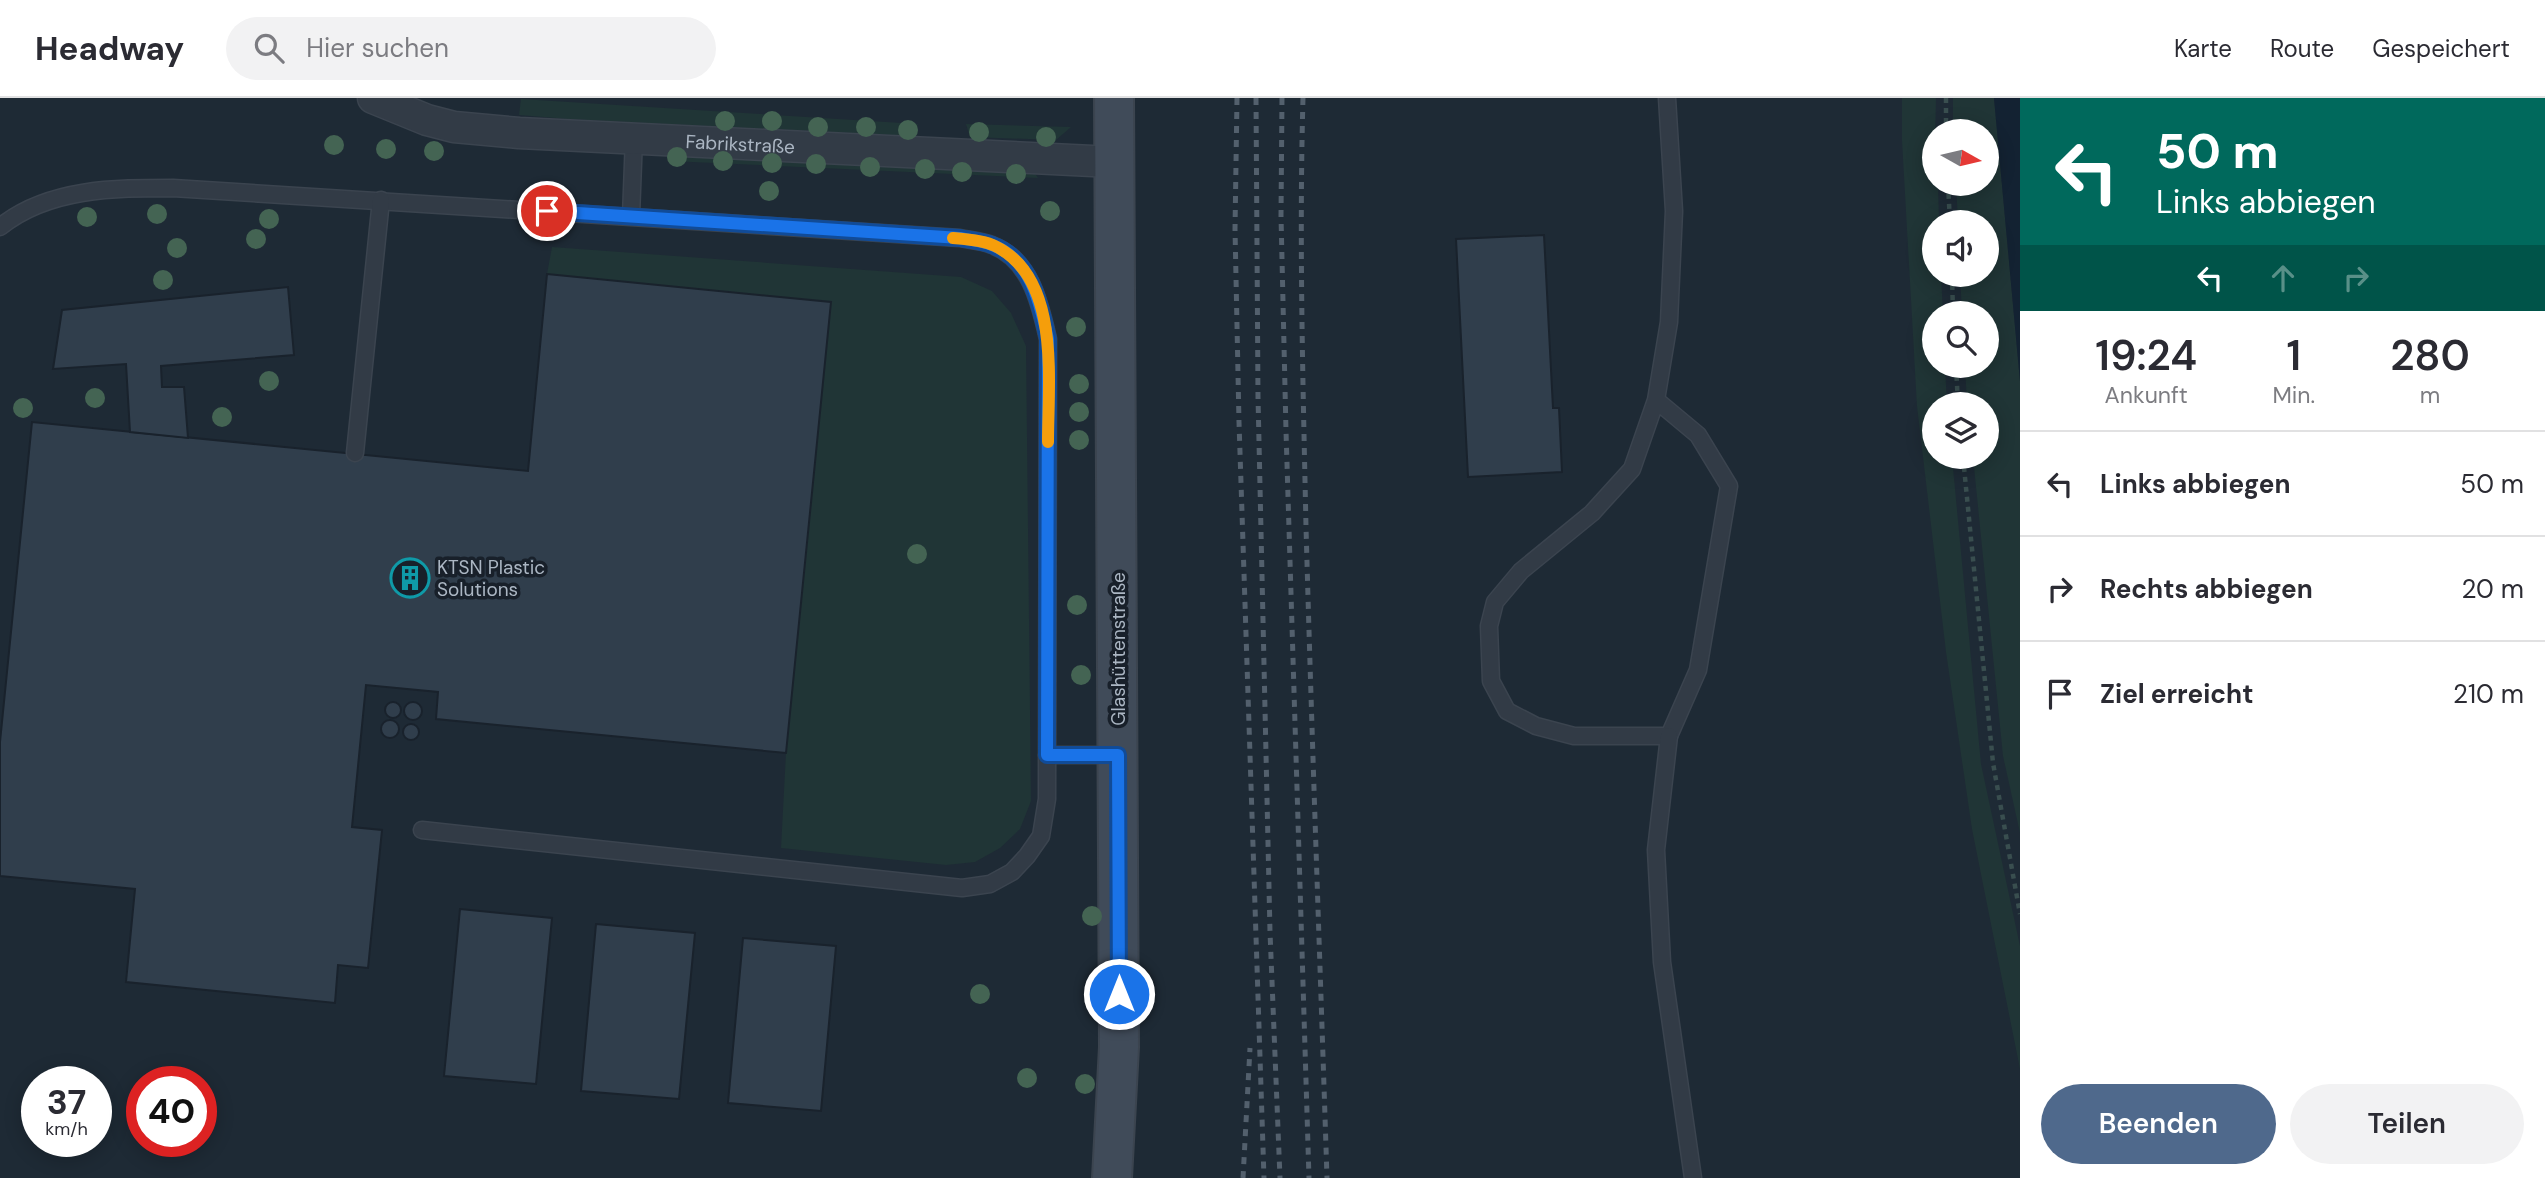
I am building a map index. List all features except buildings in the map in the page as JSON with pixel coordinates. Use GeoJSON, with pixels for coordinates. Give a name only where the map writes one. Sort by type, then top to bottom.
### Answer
{"type":"FeatureCollection","features":[{"type":"Feature","properties":{"kind":"street","name":"Fabrikstraße"},"geometry":{"type":"LineString","coordinates":[[373,98],[427,120],[454,127],[519,133],[634,136],[1113,162]]}},
{"type":"Feature","properties":{"kind":"street","name":"Glashüttenstraße"},"geometry":{"type":"LineString","coordinates":[[1112,1178],[1119,1047],[1114,98]]}},
{"type":"Feature","properties":{"kind":"lane"},"geometry":{"type":"LineString","coordinates":[[1667,98],[1674,211],[1669,322],[1656,400],[1632,469],[1592,513],[1521,571],[1496,602],[1489,626],[1491,681],[1507,711],[1536,726],[1574,736],[1669,736]]}},
{"type":"Feature","properties":{"kind":"lane"},"geometry":{"type":"LineString","coordinates":[[631,216],[634,136]]}},
{"type":"Feature","properties":{"kind":"lane"},"geometry":{"type":"LineString","coordinates":[[0,227],[8,220],[44,202],[83,192],[173,188],[960,238],[993,245],[1015,260],[1028,278],[1039,299],[1048,339],[1047,799],[1041,836],[1012,872],[990,884],[962,888],[422,830]]}},
{"type":"Feature","properties":{"kind":"lane"},"geometry":{"type":"LineString","coordinates":[[355,453],[381,200]]}},
{"type":"Feature","properties":{"kind":"lane"},"geometry":{"type":"LineString","coordinates":[[1656,400],[1698,435],[1729,486],[1698,670],[1669,736],[1656,850],[1662,962],[1693,1178]]}},
{"type":"Feature","properties":{"kind":"lane"},"geometry":{"type":"LineString","coordinates":[[1047,755],[1118,755]]}},
{"type":"Feature","properties":{"kind":"path"},"geometry":{"type":"LineString","coordinates":[[1946,98],[1946,119]]}},
{"type":"Feature","properties":{"kind":"path"},"geometry":{"type":"LineString","coordinates":[[1964,469],[1993,763],[2020,914]]}},
{"type":"Feature","properties":{"kind":"green space"},"geometry":{"type":"Polygon","coordinates":[[[1902,98],[1936,98],[1936,119],[1922,119],[1922,196],[1938,196],[1939,210],[1922,210],[1922,287],[1942,287],[1942,301],[1922,301],[1922,378],[1946,378],[1946,392],[1922,392],[1922,448],[1917,406],[1902,98]]]}},
{"type":"Feature","properties":{"kind":"green space"},"geometry":{"type":"Polygon","coordinates":[[[1953,98],[1994,98],[1996,119],[1953,119],[1953,98]]]}},
{"type":"Feature","properties":{"kind":"green space"},"geometry":{"type":"Polygon","coordinates":[[[521,99],[918,124],[913,136],[568,119],[519,115],[521,99]]]}},
{"type":"Feature","properties":{"kind":"green space"},"geometry":{"type":"Polygon","coordinates":[[[966,124],[1071,127],[1056,140],[970,137],[966,124]]]}},
{"type":"Feature","properties":{"kind":"green space"},"geometry":{"type":"Polygon","coordinates":[[[1999,152],[2020,381],[2020,833],[2003,756],[1974,469],[1999,469],[1999,392],[1966,392],[1966,378],[1999,378],[1999,301],[1961,301],[1961,287],[1999,287],[1999,210],[1957,210],[1957,196],[1999,196],[1999,152]]]}},
{"type":"Feature","properties":{"kind":"green space"},"geometry":{"type":"Polygon","coordinates":[[[671,155],[1034,172],[1038,178],[670,161],[671,155]]]}},
{"type":"Feature","properties":{"kind":"green space"},"geometry":{"type":"Polygon","coordinates":[[[552,247],[961,277],[992,291],[1011,313],[1026,346],[1031,801],[1020,829],[1000,848],[975,862],[946,865],[781,848],[786,753],[831,302],[547,274],[552,247]]]}},
{"type":"Feature","properties":{"kind":"green space"},"geometry":{"type":"Polygon","coordinates":[[[1924,469],[1953,469],[1981,764],[2020,946],[2020,1069],[1972,829],[1946,652],[1924,469]]]}},
{"type":"Feature","properties":{"kind":"water"},"geometry":{"type":"Polygon","coordinates":[[[1994,98],[2020,98],[2020,381],[1999,152],[1999,119],[1996,119],[1994,98]]]}},
{"type":"Feature","properties":{"kind":"railway"},"geometry":{"type":"LineString","coordinates":[[1237,98],[1235,229],[1239,422],[1264,1178]]}},
{"type":"Feature","properties":{"kind":"railway"},"geometry":{"type":"LineString","coordinates":[[1256,98],[1258,397],[1270,932],[1280,1178]]}},
{"type":"Feature","properties":{"kind":"railway"},"geometry":{"type":"LineString","coordinates":[[1282,98],[1281,216],[1286,431],[1309,1178]]}},
{"type":"Feature","properties":{"kind":"railway"},"geometry":{"type":"LineString","coordinates":[[1303,98],[1301,259],[1306,527],[1327,1178]]}},
{"type":"Feature","properties":{"kind":"railway"},"geometry":{"type":"LineString","coordinates":[[1243,1178],[1250,1048]]}},
{"type":"Feature","properties":{"kind":"slow traffic"},"geometry":{"type":"LineString","coordinates":[[953,238],[993,245],[1015,260],[1039,299],[1048,339],[1048,442]]}},
{"type":"Feature","properties":{"kind":"place","name":"KTSN Plastic Solutions"},"geometry":{"type":"Point","coordinates":[410,578]}},
{"type":"Feature","properties":{"kind":"route"},"geometry":{"type":"LineString","coordinates":[[547,211],[960,238],[993,245],[1015,260],[1039,299],[1048,339],[1047,755],[1118,755],[1119,994]]}}]}
